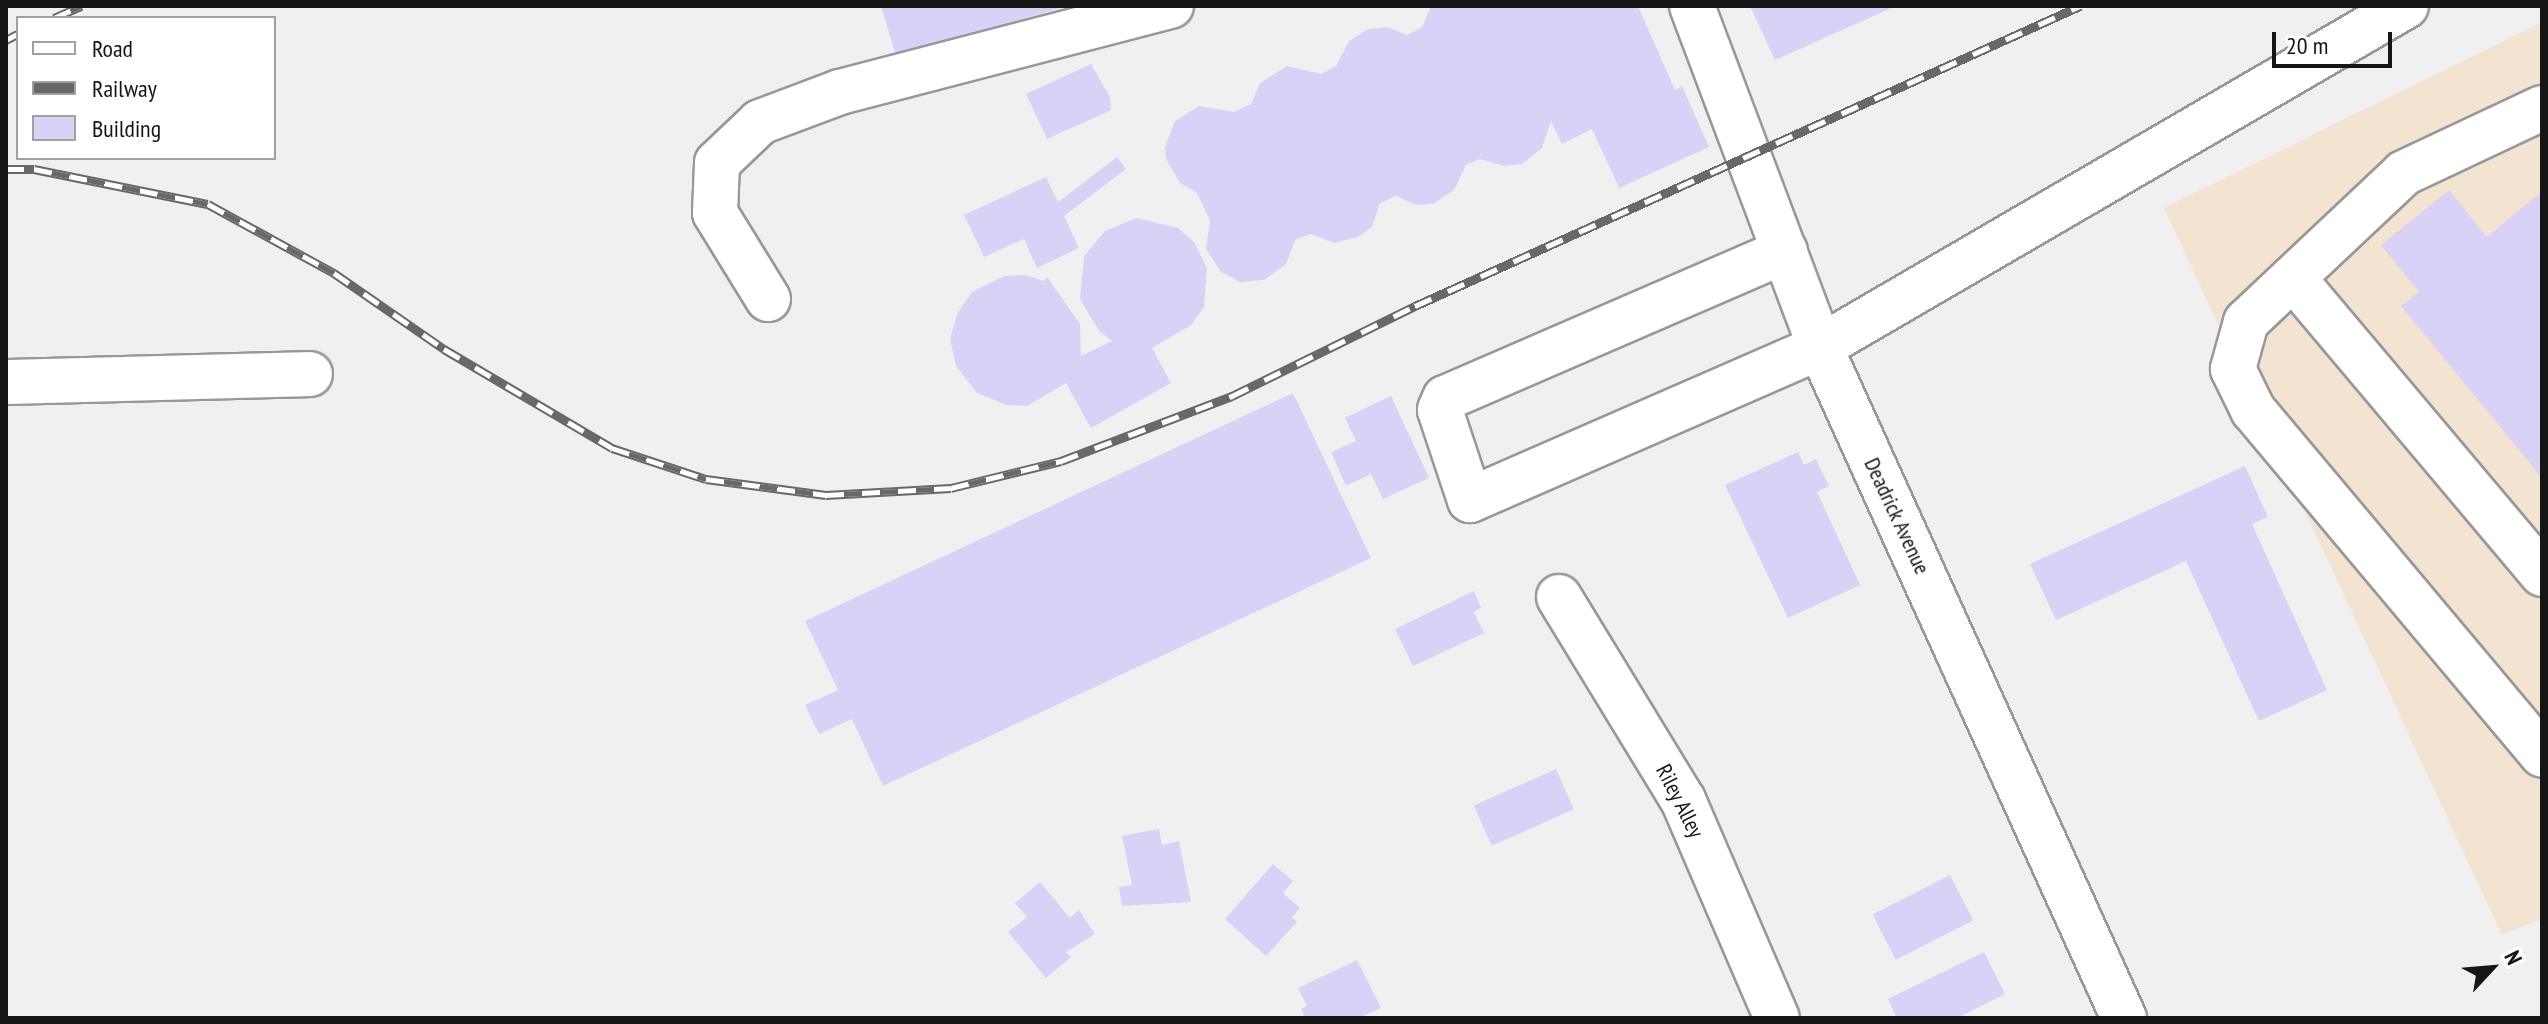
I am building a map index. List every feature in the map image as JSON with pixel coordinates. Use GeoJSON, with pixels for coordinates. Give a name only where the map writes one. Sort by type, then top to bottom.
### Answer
{"type":"FeatureCollection","features":[{"type":"Feature","properties":{"kind":"street"},"geometry":{"type":"LineString","coordinates":[[768,299],[715,213],[717,163],[760,122],[840,92],[1171,6]]}},
{"type":"Feature","properties":{"kind":"street","name":"Deadrick Avenue"},"geometry":{"type":"LineString","coordinates":[[1692,6],[1820,347],[2124,1018]]}},
{"type":"Feature","properties":{"kind":"street"},"geometry":{"type":"LineString","coordinates":[[1785,251],[1445,398],[1440,410],[1470,500],[1820,347],[2406,6]]}},
{"type":"Feature","properties":{"kind":"street"},"geometry":{"type":"LineString","coordinates":[[2542,108],[2404,173],[2246,322],[2233,369],[2238,387],[2542,755]]}},
{"type":"Feature","properties":{"kind":"street"},"geometry":{"type":"LineString","coordinates":[[2293,278],[2542,574]]}},
{"type":"Feature","properties":{"kind":"street"},"geometry":{"type":"LineString","coordinates":[[6,382],[310,374]]}},
{"type":"Feature","properties":{"kind":"street","name":"Riley Alley"},"geometry":{"type":"LineString","coordinates":[[1559,597],[1683,800],[1777,1018]]}},
{"type":"Feature","properties":{"kind":"shaded area"},"geometry":{"type":"Polygon","coordinates":[[[2542,22],[2542,919],[2502,935],[2164,208],[2542,22]]]}},
{"type":"Feature","properties":{"kind":"building"},"geometry":{"type":"Polygon","coordinates":[[[881,6],[1064,6],[1064,7],[896,56],[881,6]]]}},
{"type":"Feature","properties":{"kind":"building"},"geometry":{"type":"Polygon","coordinates":[[[1431,6],[1638,6],[1675,90],[1682,86],[1709,147],[1619,188],[1592,129],[1562,144],[1551,121],[1542,148],[1522,164],[1504,166],[1480,159],[1466,165],[1454,190],[1433,204],[1417,205],[1396,196],[1380,203],[1372,227],[1358,237],[1334,243],[1310,234],[1295,240],[1286,264],[1264,280],[1240,282],[1221,272],[1206,249],[1210,220],[1197,193],[1180,183],[1166,159],[1165,147],[1175,121],[1199,106],[1234,112],[1251,104],[1260,83],[1287,66],[1321,74],[1336,66],[1349,41],[1368,29],[1388,27],[1407,35],[1422,27],[1431,6]]]}},
{"type":"Feature","properties":{"kind":"building"},"geometry":{"type":"Polygon","coordinates":[[[1750,6],[1896,6],[1775,60],[1750,6]]]}},
{"type":"Feature","properties":{"kind":"building"},"geometry":{"type":"Polygon","coordinates":[[[1091,64],[1110,97],[1111,110],[1047,139],[1026,94],[1091,64]]]}},
{"type":"Feature","properties":{"kind":"building"},"geometry":{"type":"Polygon","coordinates":[[[1117,157],[1126,169],[1064,216],[1079,248],[1037,268],[1024,239],[984,257],[964,215],[1046,177],[1058,202],[1117,157]]]}},
{"type":"Feature","properties":{"kind":"building"},"geometry":{"type":"Polygon","coordinates":[[[2449,190],[2487,237],[2542,191],[2542,478],[2401,306],[2419,292],[2381,245],[2449,190]]]}},
{"type":"Feature","properties":{"kind":"building"},"geometry":{"type":"Polygon","coordinates":[[[1136,218],[1178,228],[1194,242],[1207,268],[1204,307],[1191,325],[1152,348],[1171,383],[1091,428],[1066,383],[1027,406],[1006,405],[977,393],[956,366],[950,339],[957,314],[972,292],[1004,276],[1026,275],[1044,281],[1047,277],[1080,324],[1081,356],[1112,341],[1099,331],[1080,299],[1084,256],[1105,231],[1136,218]]]}},
{"type":"Feature","properties":{"kind":"building"},"geometry":{"type":"Polygon","coordinates":[[[1293,393],[1371,558],[883,786],[852,719],[819,734],[805,705],[838,690],[805,621],[1293,393]]]}},
{"type":"Feature","properties":{"kind":"building"},"geometry":{"type":"Polygon","coordinates":[[[1391,396],[1429,478],[1383,499],[1371,474],[1346,486],[1331,452],[1356,441],[1345,418],[1391,396]]]}},
{"type":"Feature","properties":{"kind":"building"},"geometry":{"type":"Polygon","coordinates":[[[1798,452],[1804,465],[1816,459],[1829,486],[1817,492],[1860,585],[1788,618],[1725,485],[1798,452]]]}},
{"type":"Feature","properties":{"kind":"building"},"geometry":{"type":"Polygon","coordinates":[[[2245,466],[2268,517],[2252,524],[2327,690],[2259,721],[2186,561],[2056,620],[2030,564],[2245,466]]]}},
{"type":"Feature","properties":{"kind":"building"},"geometry":{"type":"Polygon","coordinates":[[[1474,591],[1481,608],[1474,612],[1484,633],[1413,666],[1395,629],[1474,591]]]}},
{"type":"Feature","properties":{"kind":"building"},"geometry":{"type":"Polygon","coordinates":[[[1556,769],[1574,809],[1492,846],[1474,806],[1556,769]]]}},
{"type":"Feature","properties":{"kind":"building"},"geometry":{"type":"Polygon","coordinates":[[[1159,829],[1162,845],[1179,841],[1191,902],[1122,906],[1119,887],[1132,885],[1122,836],[1159,829]]]}},
{"type":"Feature","properties":{"kind":"building"},"geometry":{"type":"Polygon","coordinates":[[[1273,864],[1293,881],[1283,893],[1300,908],[1292,917],[1297,922],[1266,956],[1225,919],[1273,864]]]}},
{"type":"Feature","properties":{"kind":"building"},"geometry":{"type":"Polygon","coordinates":[[[1950,875],[1973,920],[1896,960],[1872,914],[1950,875]]]}},
{"type":"Feature","properties":{"kind":"building"},"geometry":{"type":"Polygon","coordinates":[[[1040,882],[1070,918],[1079,910],[1095,934],[1066,952],[1071,957],[1046,978],[1008,932],[1027,917],[1015,903],[1040,882]]]}},
{"type":"Feature","properties":{"kind":"building"},"geometry":{"type":"Polygon","coordinates":[[[1984,952],[2005,994],[1957,1018],[1897,1018],[1888,999],[1984,952]]]}},
{"type":"Feature","properties":{"kind":"building"},"geometry":{"type":"Polygon","coordinates":[[[1357,960],[1381,1008],[1359,1018],[1305,1018],[1301,1009],[1307,1006],[1298,988],[1357,960]]]}},
{"type":"Feature","properties":{"kind":"railway"},"geometry":{"type":"LineString","coordinates":[[58,16],[81,6]]}},
{"type":"Feature","properties":{"kind":"railway"},"geometry":{"type":"LineString","coordinates":[[6,169],[34,169],[208,204],[334,273],[444,349],[612,448],[706,479],[826,495],[951,488],[1061,461],[1232,396],[1415,306],[2080,6]]}},
{"type":"Feature","properties":{"kind":"railway"},"geometry":{"type":"LineString","coordinates":[[6,40],[16,35]]}}]}
